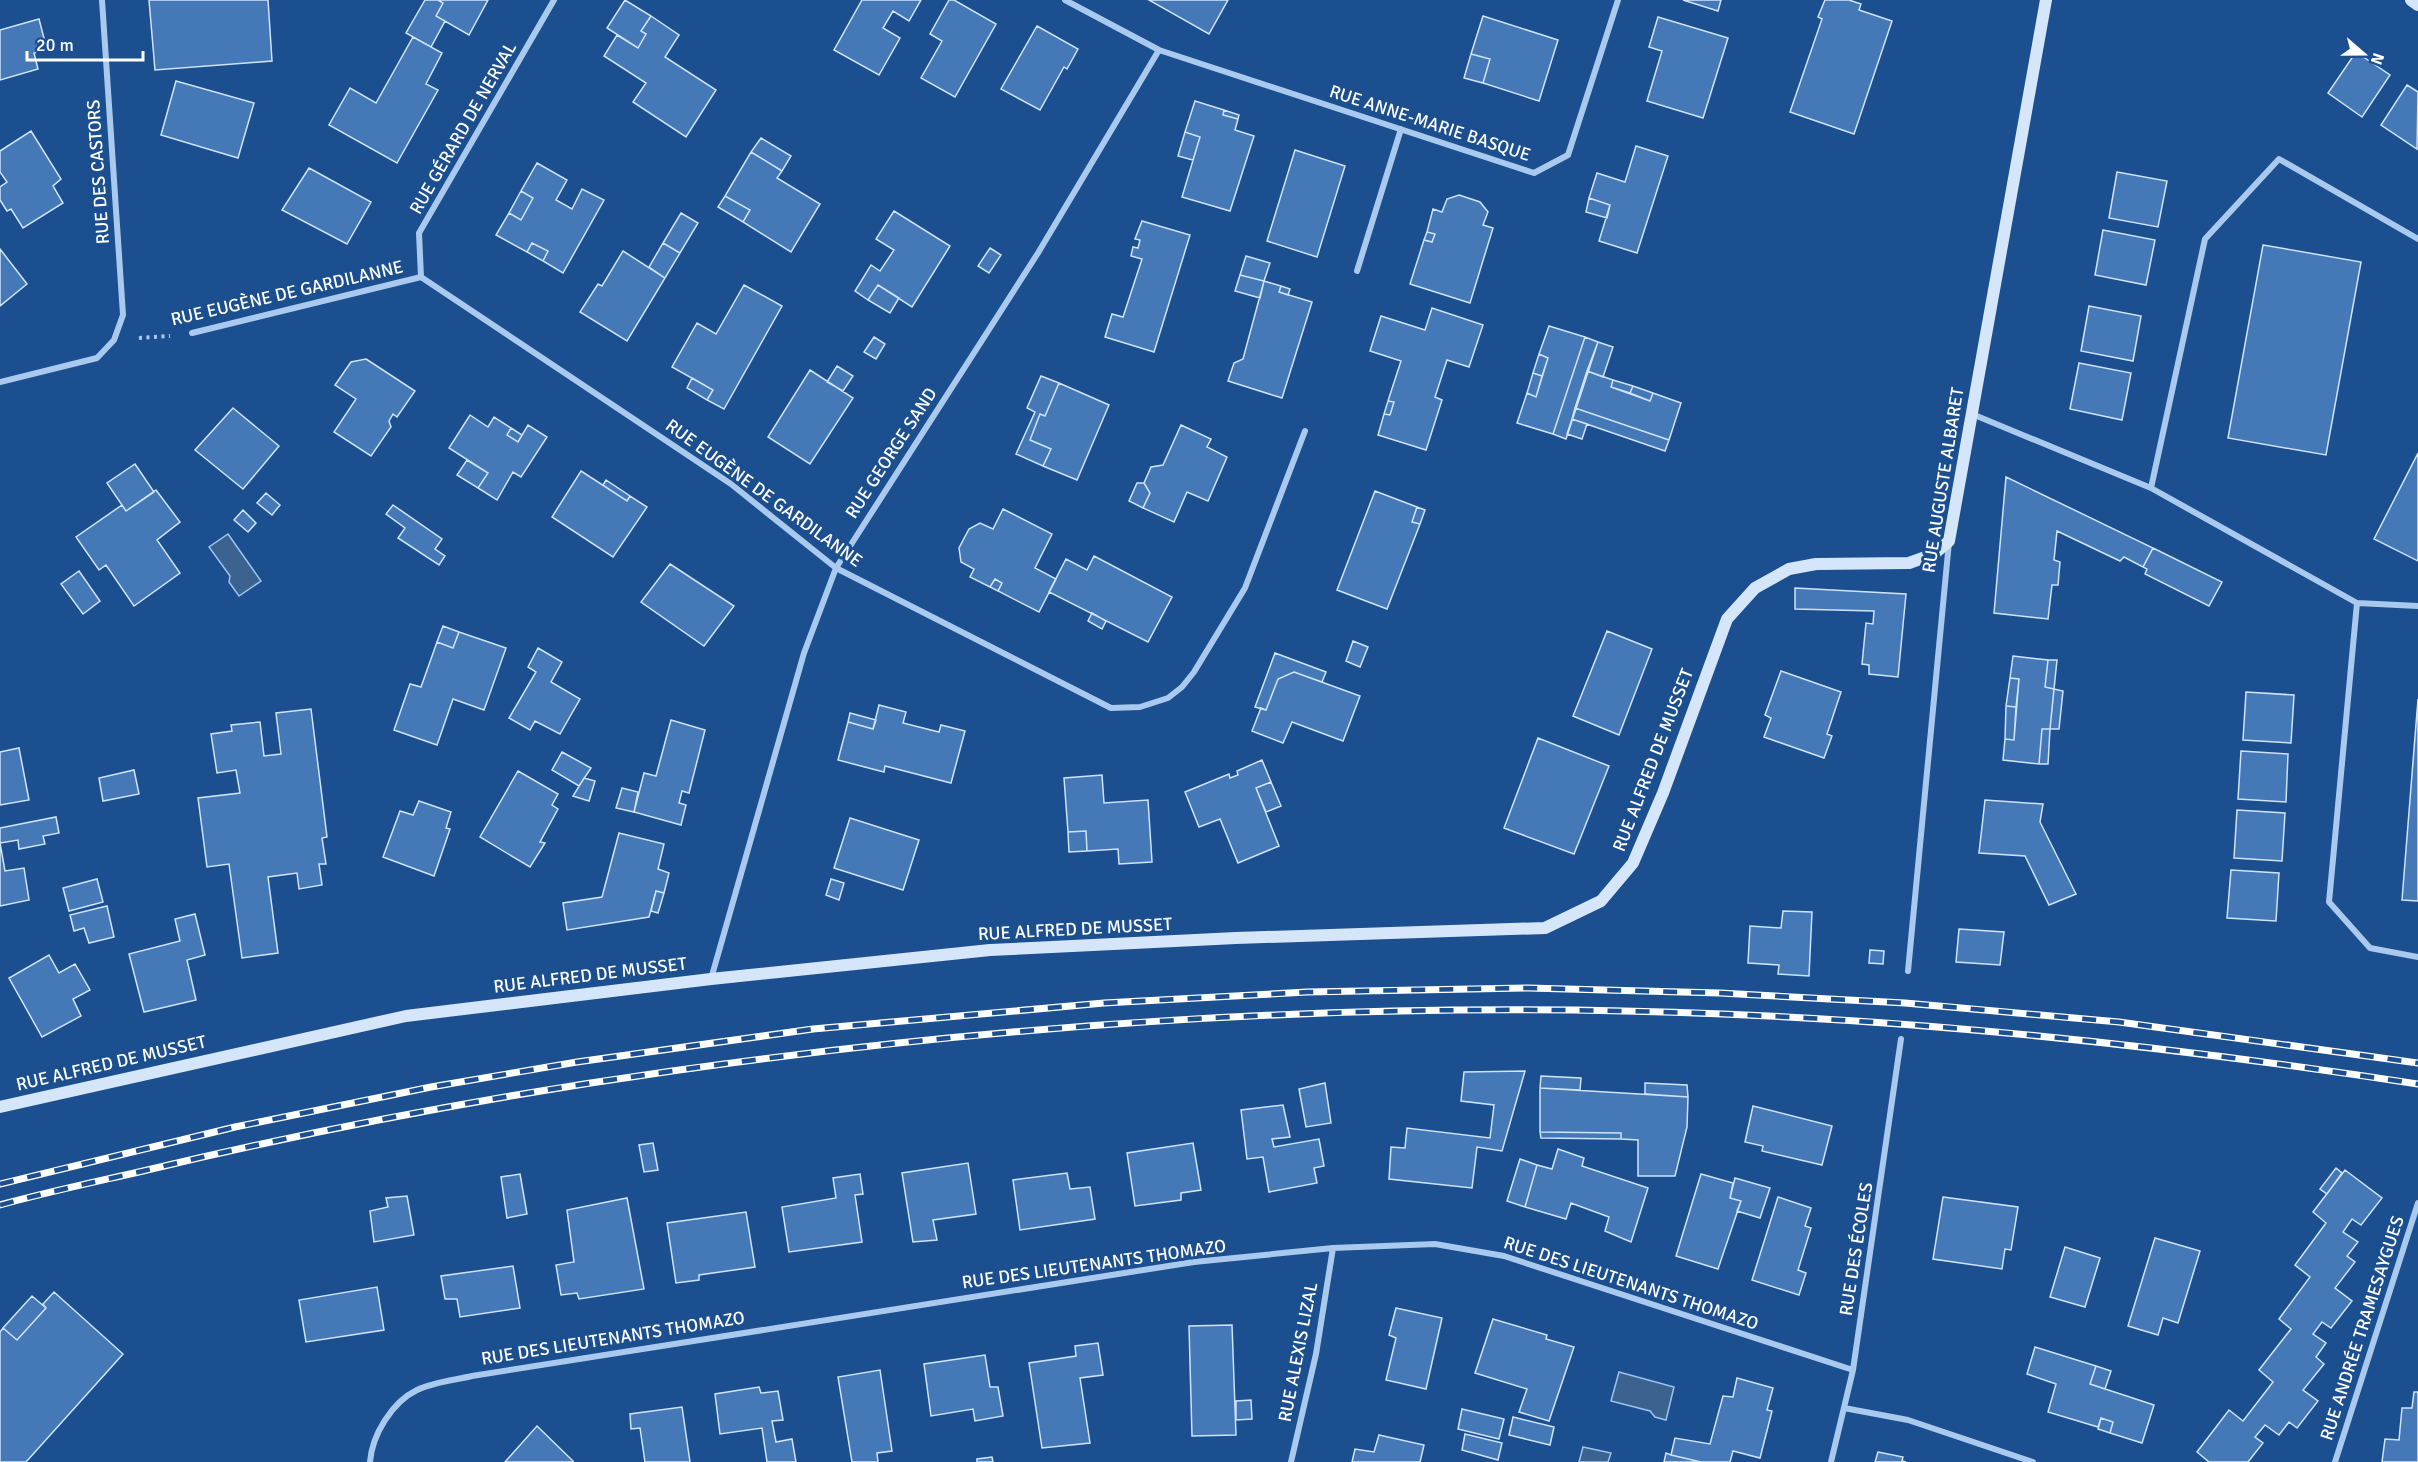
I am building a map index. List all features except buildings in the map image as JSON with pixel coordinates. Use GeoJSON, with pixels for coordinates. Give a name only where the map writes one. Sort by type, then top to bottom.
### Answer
{"type":"FeatureCollection","features":[{"type":"Feature","properties":{"kind":"street","name":"RUE DES CASTORS"},"geometry":{"type":"LineString","coordinates":[[102,0],[123,315],[114,340]]}},
{"type":"Feature","properties":{"kind":"street","name":"RUE GÉRARD DE NERVAL"},"geometry":{"type":"LineString","coordinates":[[421,277],[419,234],[554,0]]}},
{"type":"Feature","properties":{"kind":"street"},"geometry":{"type":"LineString","coordinates":[[1065,0],[1159,50]]}},
{"type":"Feature","properties":{"kind":"street","name":"RUE ANNE-MARIE BASQUE"},"geometry":{"type":"LineString","coordinates":[[1159,50],[1534,173],[1568,155],[1618,0]]}},
{"type":"Feature","properties":{"kind":"street","name":"RUE AUGUSTE ALBARET"},"geometry":{"type":"LineString","coordinates":[[1908,971],[1949,542],[2046,0]]}},
{"type":"Feature","properties":{"kind":"street"},"geometry":{"type":"LineString","coordinates":[[2411,0],[2418,5]]}},
{"type":"Feature","properties":{"kind":"street","name":"RUE GEORGE SAND"},"geometry":{"type":"LineString","coordinates":[[711,979],[804,653],[836,568],[1038,252],[1159,50]]}},
{"type":"Feature","properties":{"kind":"street"},"geometry":{"type":"LineString","coordinates":[[1356,271],[1401,129]]}},
{"type":"Feature","properties":{"kind":"street"},"geometry":{"type":"LineString","coordinates":[[2151,488],[2205,239],[2279,159],[2418,239]]}},
{"type":"Feature","properties":{"kind":"street","name":"RUE EUGÈNE DE GARDILANNE"},"geometry":{"type":"LineString","coordinates":[[192,333],[421,277],[731,484],[836,568],[1111,708],[1140,707],[1168,698],[1182,687],[1194,672],[1245,588],[1305,431]]}},
{"type":"Feature","properties":{"kind":"street"},"geometry":{"type":"LineString","coordinates":[[0,382],[97,358],[114,340]]}},
{"type":"Feature","properties":{"kind":"street"},"geometry":{"type":"LineString","coordinates":[[1972,414],[2151,488],[2357,603],[2418,606]]}},
{"type":"Feature","properties":{"kind":"street","name":"RUE ALFRED DE MUSSET"},"geometry":{"type":"LineString","coordinates":[[0,1107],[406,1016],[711,979],[990,951],[1236,938],[1545,928],[1601,901],[1633,863],[1664,793],[1727,619],[1755,588],[1789,569],[1816,564],[1909,563],[1934,554],[1949,542]]}},
{"type":"Feature","properties":{"kind":"street"},"geometry":{"type":"LineString","coordinates":[[2357,603],[2329,902],[2370,948],[2418,957]]}},
{"type":"Feature","properties":{"kind":"street","name":"RUE DES ÉCOLES"},"geometry":{"type":"LineString","coordinates":[[1831,1462],[1853,1370],[1901,1039]]}},
{"type":"Feature","properties":{"kind":"street","name":"RUE ANDRÉE TRAMESAYGUES"},"geometry":{"type":"LineString","coordinates":[[2335,1462],[2418,1203]]}},
{"type":"Feature","properties":{"kind":"street","name":"RUE DES LIEUTENANTS THOMAZO"},"geometry":{"type":"LineString","coordinates":[[370,1462],[370,1451],[387,1414],[417,1390],[472,1376],[1194,1262],[1333,1248],[1435,1244],[1504,1256],[1853,1370]]}},
{"type":"Feature","properties":{"kind":"street","name":"RUE ALEXIS LIZAL"},"geometry":{"type":"LineString","coordinates":[[1291,1462],[1316,1354],[1333,1248]]}},
{"type":"Feature","properties":{"kind":"street"},"geometry":{"type":"LineString","coordinates":[[1844,1408],[1908,1420],[2033,1462]]}},
{"type":"Feature","properties":{"kind":"path","name":"RUE EUGÈNE DE GARDILANNE"},"geometry":{"type":"LineString","coordinates":[[114,340],[192,333]]}},
{"type":"Feature","properties":{"kind":"water"},"geometry":{"type":"Polygon","coordinates":[[[228,534],[261,581],[239,596],[229,582],[230,576],[209,547],[228,534]]]}},
{"type":"Feature","properties":{"kind":"water"},"geometry":{"type":"Polygon","coordinates":[[[1619,1372],[1674,1387],[1666,1420],[1655,1417],[1650,1411],[1611,1401],[1619,1372]]]}},
{"type":"Feature","properties":{"kind":"water"},"geometry":{"type":"Polygon","coordinates":[[[1583,1447],[1611,1453],[1608,1462],[1579,1462],[1583,1447]]]}},
{"type":"Feature","properties":{"kind":"railway"},"geometry":{"type":"LineString","coordinates":[[0,1184],[235,1127],[431,1087],[577,1062],[813,1029],[1104,1003],[1307,992],[1528,988],[1720,993],[1905,1003],[2119,1022],[2418,1063]]}},
{"type":"Feature","properties":{"kind":"railway"},"geometry":{"type":"LineString","coordinates":[[0,1205],[340,1127],[605,1081],[934,1039],[1196,1019],[1460,1010],[1591,1010],[1810,1018],[2072,1039],[2418,1084]]}}]}
